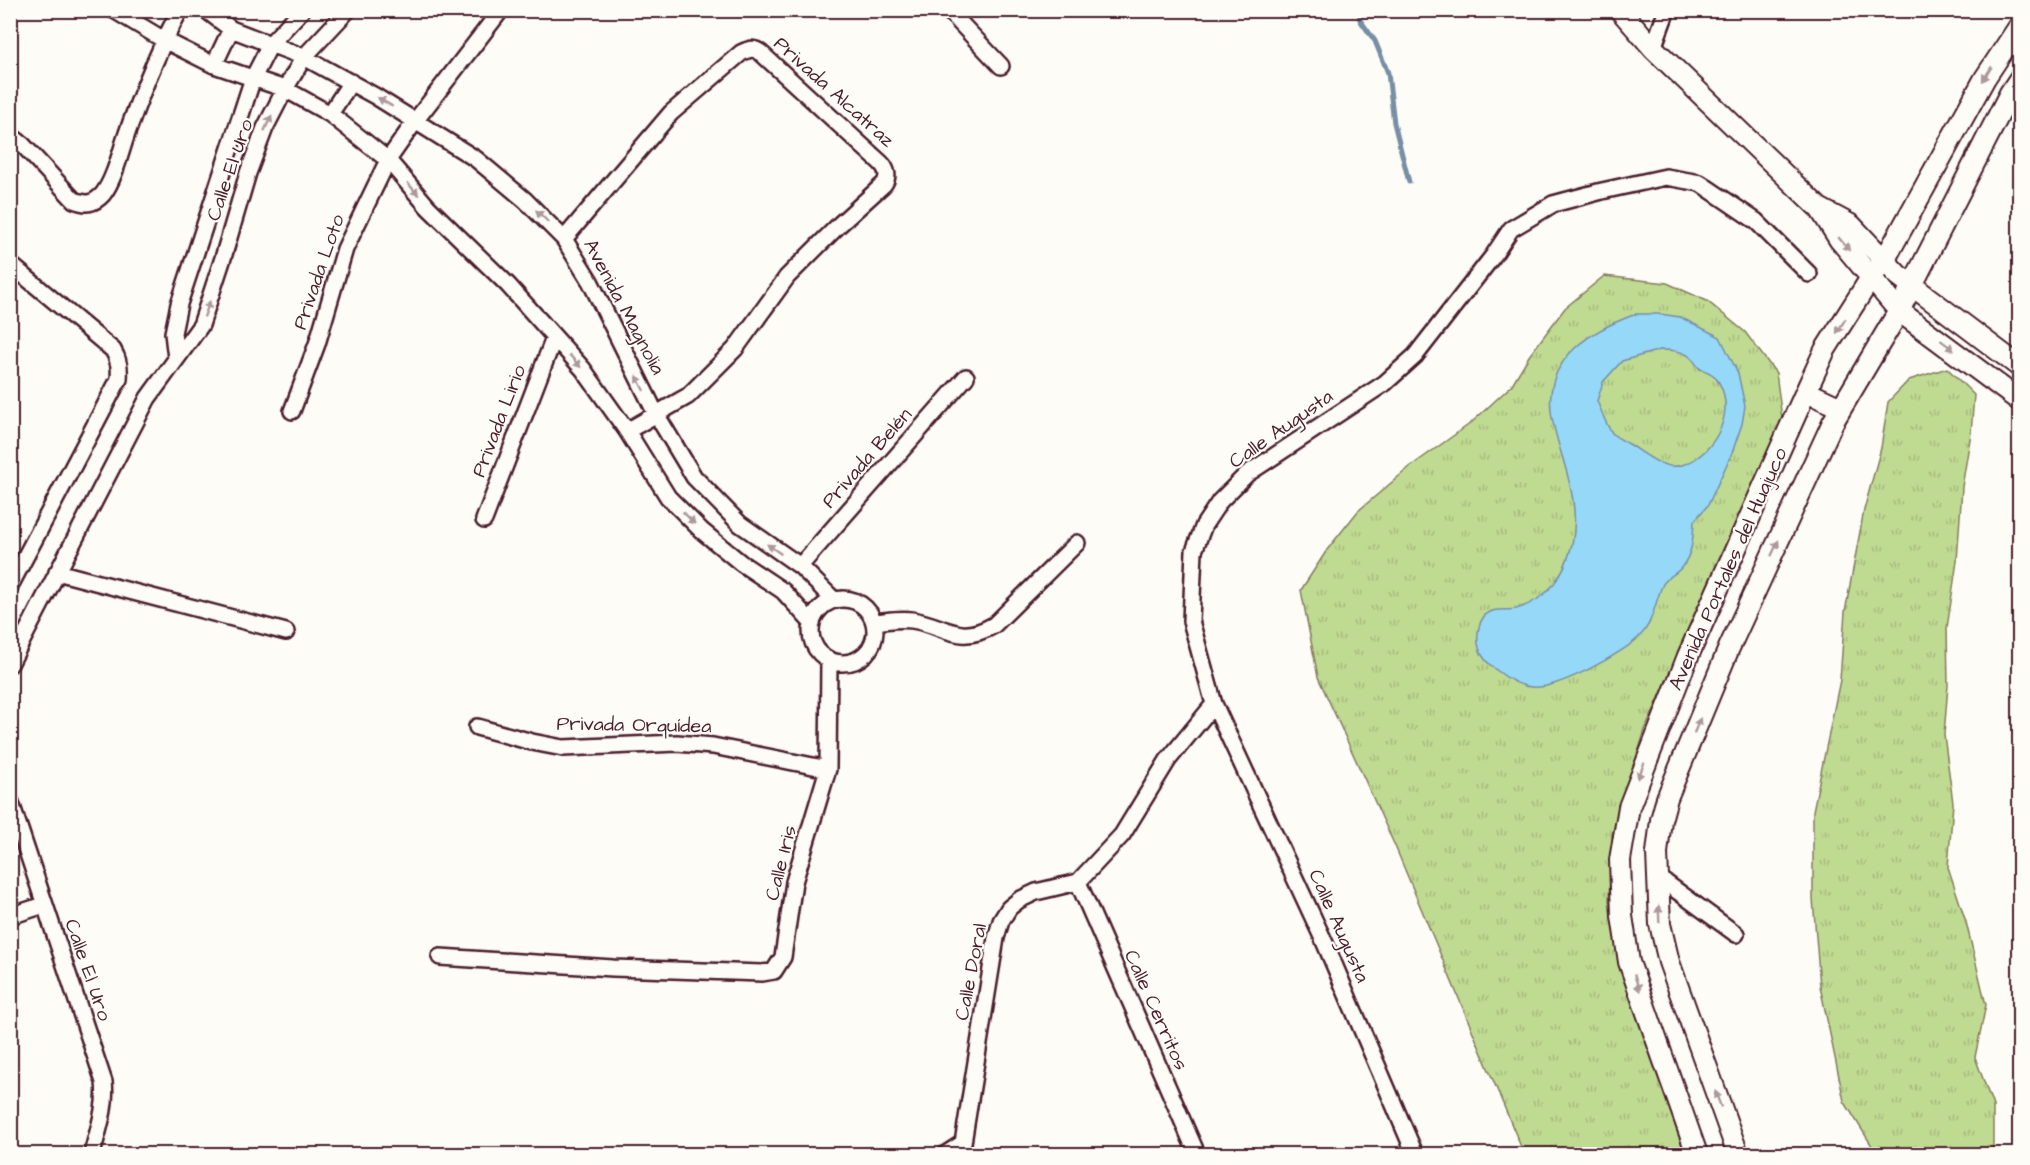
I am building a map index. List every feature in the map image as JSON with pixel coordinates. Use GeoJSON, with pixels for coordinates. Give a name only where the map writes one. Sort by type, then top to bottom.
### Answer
{"type":"FeatureCollection","features":[{"type":"Feature","properties":{"kind":"street"},"geometry":{"type":"LineString","coordinates":[[114,10],[164,40],[214,65],[285,89],[330,114],[388,160],[428,207],[508,285],[583,369],[627,431],[668,497],[702,531],[741,563],[783,591],[812,623]]}},
{"type":"Feature","properties":{"kind":"street"},"geometry":{"type":"LineString","coordinates":[[10,135],[23,145],[74,200],[84,204],[92,203],[109,185],[130,123],[164,40],[180,10]]}},
{"type":"Feature","properties":{"kind":"street","name":"Avenida Magnolia"},"geometry":{"type":"LineString","coordinates":[[206,10],[231,29],[304,57],[416,120],[476,159],[525,200],[564,239],[590,282],[656,414],[694,477],[740,524],[800,566],[834,600]]}},
{"type":"Feature","properties":{"kind":"street","name":"Calle El Uro"},"geometry":{"type":"LineString","coordinates":[[176,358],[173,333],[179,304],[253,78],[272,43],[302,10]]}},
{"type":"Feature","properties":{"kind":"street","name":"Calle El Uro"},"geometry":{"type":"LineString","coordinates":[[10,664],[148,398],[201,325],[248,173],[265,128],[285,89],[304,57],[348,10]]}},
{"type":"Feature","properties":{"kind":"street","name":"Privada Loto"},"geometry":{"type":"LineString","coordinates":[[292,411],[317,344],[345,249],[388,160],[501,10]]}},
{"type":"Feature","properties":{"kind":"street"},"geometry":{"type":"LineString","coordinates":[[948,10],[1001,66]]}},
{"type":"Feature","properties":{"kind":"street"},"geometry":{"type":"LineString","coordinates":[[1620,10],[1653,48],[1820,209],[1851,225],[1878,269],[1899,311],[2019,401]]}},
{"type":"Feature","properties":{"kind":"street"},"geometry":{"type":"LineString","coordinates":[[1653,48],[1667,10]]}},
{"type":"Feature","properties":{"kind":"street","name":"Avenida Portales del Huajuco"},"geometry":{"type":"LineString","coordinates":[[1697,1155],[1629,962],[1622,916],[1620,860],[1629,807],[1688,656],[1825,350],[1878,269],[1985,78],[2019,25]]}},
{"type":"Feature","properties":{"kind":"street"},"geometry":{"type":"LineString","coordinates":[[214,65],[231,29]]}},
{"type":"Feature","properties":{"kind":"street","name":"Privada Alcatraz"},"geometry":{"type":"LineString","coordinates":[[564,239],[672,113],[741,53],[751,49],[756,49],[761,53],[885,167],[887,180],[885,184],[840,224],[788,277],[735,349],[688,396],[627,431]]}},
{"type":"Feature","properties":{"kind":"street","name":"Avenida Portales del Huajuco"},"geometry":{"type":"LineString","coordinates":[[1738,1155],[1669,962],[1660,924],[1657,853],[1661,820],[1667,798],[1729,648],[1833,422],[1899,311],[2019,78]]}},
{"type":"Feature","properties":{"kind":"street"},"geometry":{"type":"LineString","coordinates":[[330,114],[351,82]]}},
{"type":"Feature","properties":{"kind":"street","name":"Calle Augusta"},"geometry":{"type":"LineString","coordinates":[[1415,1155],[1324,940],[1214,704],[1191,621],[1194,551],[1204,525],[1220,501],[1247,474],[1385,383],[1415,356],[1493,256],[1511,229],[1553,204],[1666,177],[1700,183],[1756,221],[1809,274]]}},
{"type":"Feature","properties":{"kind":"street"},"geometry":{"type":"LineString","coordinates":[[10,264],[113,350],[118,358],[120,370],[119,379],[10,586]]}},
{"type":"Feature","properties":{"kind":"street"},"geometry":{"type":"LineString","coordinates":[[1878,269],[1911,285],[2019,367]]}},
{"type":"Feature","properties":{"kind":"street","name":"Privada Lirio"},"geometry":{"type":"LineString","coordinates":[[483,520],[554,338]]}},
{"type":"Feature","properties":{"kind":"street","name":"Privada Belén"},"geometry":{"type":"LineString","coordinates":[[800,566],[966,377]]}},
{"type":"Feature","properties":{"kind":"street"},"geometry":{"type":"LineString","coordinates":[[1807,392],[1841,408]]}},
{"type":"Feature","properties":{"kind":"street"},"geometry":{"type":"LineString","coordinates":[[874,622],[912,620],[959,635],[983,632],[994,625],[1077,543]]}},
{"type":"Feature","properties":{"kind":"street"},"geometry":{"type":"LineString","coordinates":[[57,572],[286,632]]}},
{"type":"Feature","properties":{"kind":"street"},"geometry":{"type":"LineString","coordinates":[[834,600],[854,601],[870,613],[874,622],[876,632],[869,651],[861,658],[851,662],[840,663],[829,660],[820,654],[814,645],[811,634],[812,623],[824,605],[834,600]]}},
{"type":"Feature","properties":{"kind":"street","name":"Calle Iris"},"geometry":{"type":"LineString","coordinates":[[440,957],[613,968],[770,973],[783,957],[794,882],[828,769],[829,660]]}},
{"type":"Feature","properties":{"kind":"street"},"geometry":{"type":"LineString","coordinates":[[1078,882],[1122,835],[1168,760],[1214,704]]}},
{"type":"Feature","properties":{"kind":"street","name":"Privada Orquídea"},"geometry":{"type":"LineString","coordinates":[[477,727],[563,748],[677,743],[713,746],[828,769]]}},
{"type":"Feature","properties":{"kind":"street","name":"Calle El Uro"},"geometry":{"type":"LineString","coordinates":[[10,800],[104,1082],[106,1095],[92,1155]]}},
{"type":"Feature","properties":{"kind":"street"},"geometry":{"type":"LineString","coordinates":[[1658,877],[1736,934]]}},
{"type":"Feature","properties":{"kind":"street","name":"Calle Doral"},"geometry":{"type":"LineString","coordinates":[[963,1143],[996,938],[1001,921],[1009,908],[1019,900],[1036,892],[1078,882]]}},
{"type":"Feature","properties":{"kind":"street","name":"Calle Cerritos"},"geometry":{"type":"LineString","coordinates":[[1078,882],[1197,1155]]}},
{"type":"Feature","properties":{"kind":"street"},"geometry":{"type":"LineString","coordinates":[[10,916],[44,905]]}},
{"type":"Feature","properties":{"kind":"street"},"geometry":{"type":"LineString","coordinates":[[946,1155],[963,1143],[974,1155]]}},
{"type":"Feature","properties":{"kind":"green space"},"geometry":{"type":"Polygon","coordinates":[[[1604,276],[1667,283],[1707,301],[1745,332],[1776,373],[1783,426],[1722,553],[1645,730],[1612,834],[1609,900],[1615,941],[1629,987],[1689,1154],[1524,1154],[1395,846],[1318,677],[1301,590],[1327,550],[1358,511],[1411,466],[1471,423],[1511,386],[1529,356],[1565,308],[1604,276]]]}},
{"type":"Feature","properties":{"kind":"green space"},"geometry":{"type":"Polygon","coordinates":[[[1947,368],[1974,395],[1971,433],[1962,487],[1957,561],[1947,628],[1948,685],[1944,735],[1953,803],[1948,867],[1966,922],[1986,1005],[1975,1057],[1993,1106],[1993,1148],[1996,1154],[1877,1154],[1844,1101],[1820,986],[1813,899],[1813,811],[1840,680],[1845,612],[1864,510],[1881,448],[1888,402],[1909,380],[1947,368]]]}},
{"type":"Feature","properties":{"kind":"water"},"geometry":{"type":"Polygon","coordinates":[[[1636,314],[1680,317],[1720,337],[1738,373],[1745,406],[1742,424],[1732,453],[1708,505],[1694,521],[1693,540],[1688,557],[1681,568],[1663,583],[1651,619],[1640,636],[1620,652],[1572,677],[1542,687],[1518,684],[1496,670],[1482,656],[1478,638],[1480,623],[1490,612],[1516,609],[1537,599],[1553,584],[1565,566],[1574,536],[1574,512],[1569,481],[1552,419],[1551,392],[1556,375],[1575,348],[1588,337],[1636,314]],[[1660,350],[1622,361],[1603,382],[1597,401],[1608,427],[1615,435],[1654,460],[1668,466],[1682,465],[1705,451],[1714,440],[1721,428],[1725,401],[1722,389],[1713,375],[1699,368],[1683,353],[1660,350]]]}},
{"type":"Feature","properties":{"kind":"waterway"},"geometry":{"type":"LineString","coordinates":[[1359,10],[1360,20],[1375,41],[1388,73],[1394,123],[1409,182]]}}]}
